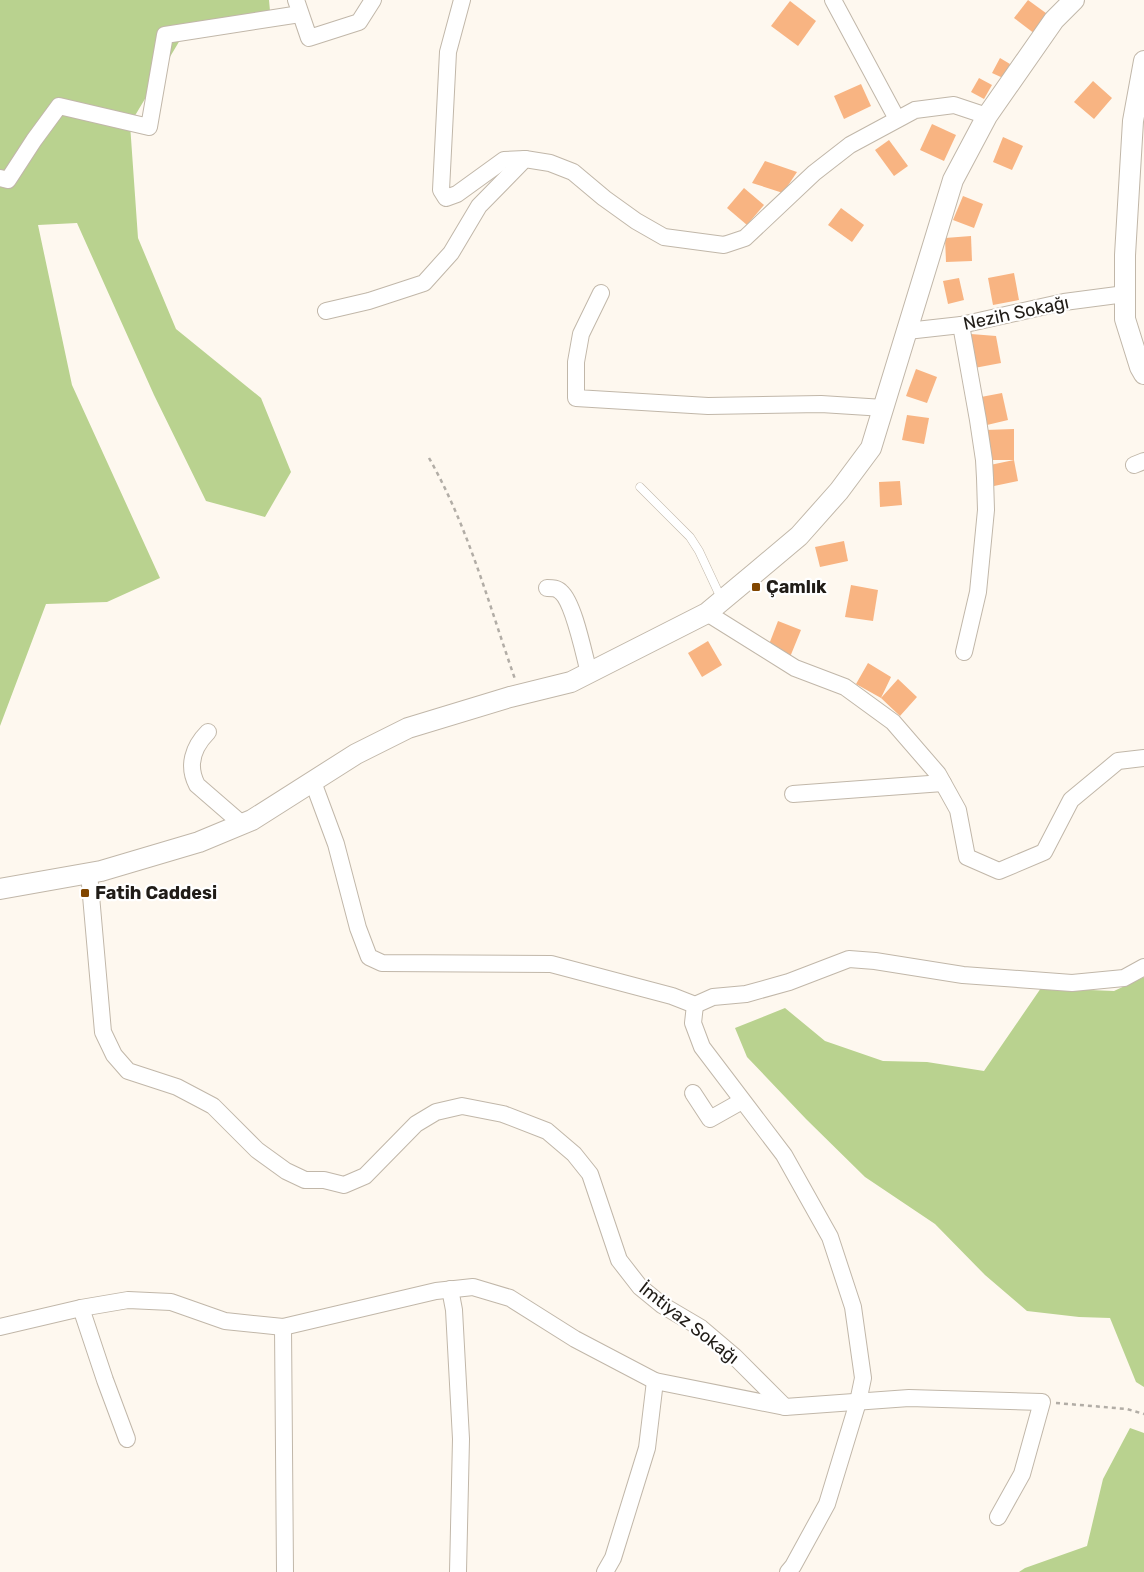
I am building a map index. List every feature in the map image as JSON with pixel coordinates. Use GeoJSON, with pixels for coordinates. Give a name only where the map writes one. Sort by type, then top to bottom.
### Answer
{"type":"FeatureCollection","features":[{"type":"Feature","properties":{"kind":"street"},"geometry":{"type":"LineString","coordinates":[[0,178],[8,180],[59,106],[149,127],[165,35],[298,7],[309,38],[359,22],[373,0]]}},
{"type":"Feature","properties":{"kind":"street"},"geometry":{"type":"LineString","coordinates":[[462,0],[448,52],[441,190],[446,198],[457,194],[504,160],[525,159],[550,163],[574,172],[604,198],[636,221],[664,237],[724,245],[745,238],[814,173],[850,145],[897,119],[916,110],[954,105],[987,116]]}},
{"type":"Feature","properties":{"kind":"street"},"geometry":{"type":"LineString","coordinates":[[833,0],[897,119]]}},
{"type":"Feature","properties":{"kind":"street"},"geometry":{"type":"LineString","coordinates":[[0,889],[101,871],[199,842],[252,820],[356,754],[408,728],[571,682],[714,606],[799,536],[839,491],[871,448],[953,180],[987,116],[1054,20],[1074,0]]}},
{"type":"Feature","properties":{"kind":"street"},"geometry":{"type":"LineString","coordinates":[[1144,61],[1133,121],[1125,255],[1125,319],[1144,374]]}},
{"type":"Feature","properties":{"kind":"street"},"geometry":{"type":"LineString","coordinates":[[326,311],[369,301],[424,283],[451,253],[479,206],[525,159]]}},
{"type":"Feature","properties":{"kind":"street"},"geometry":{"type":"LineString","coordinates":[[601,293],[581,334],[576,362],[576,398],[708,406],[821,404],[884,408]]}},
{"type":"Feature","properties":{"kind":"street","name":"Nezih Sokağı"},"geometry":{"type":"LineString","coordinates":[[907,331],[961,325],[1064,302],[1125,294]]}},
{"type":"Feature","properties":{"kind":"street"},"geometry":{"type":"LineString","coordinates":[[961,325],[984,460],[986,510],[978,592],[964,652]]}},
{"type":"Feature","properties":{"kind":"street"},"geometry":{"type":"LineString","coordinates":[[547,588],[555,588],[563,593],[570,603],[589,673]]}},
{"type":"Feature","properties":{"kind":"street"},"geometry":{"type":"LineString","coordinates":[[714,606],[795,668],[845,687],[893,722],[938,774],[958,810],[967,856],[999,871],[1044,852],[1071,800],[1118,761],[1144,758]]}},
{"type":"Feature","properties":{"kind":"street"},"geometry":{"type":"LineString","coordinates":[[208,732],[201,739],[191,762],[193,778],[197,785],[242,824]]}},
{"type":"Feature","properties":{"kind":"street"},"geometry":{"type":"LineString","coordinates":[[312,782],[336,844],[358,928],[369,957],[382,963],[551,964],[672,996],[695,1005],[713,997],[746,994],[789,982],[849,959],[875,961],[963,975],[1072,983],[1124,978],[1144,967]]}},
{"type":"Feature","properties":{"kind":"street"},"geometry":{"type":"LineString","coordinates":[[793,794],[943,783]]}},
{"type":"Feature","properties":{"kind":"street","name":"İmtiyaz Sokağı"},"geometry":{"type":"LineString","coordinates":[[89,873],[103,1032],[114,1055],[128,1071],[177,1087],[213,1106],[257,1150],[286,1170],[305,1180],[324,1180],[344,1185],[365,1176],[416,1124],[436,1112],[462,1106],[503,1114],[547,1131],[574,1154],[590,1174],[619,1260],[640,1287],[662,1305],[701,1328],[734,1356],[785,1407]]}},
{"type":"Feature","properties":{"kind":"street"},"geometry":{"type":"LineString","coordinates":[[695,1005],[693,1023],[702,1048],[784,1155],[830,1237],[853,1308],[863,1378],[858,1402],[827,1504],[788,1572]]}},
{"type":"Feature","properties":{"kind":"street"},"geometry":{"type":"LineString","coordinates":[[693,1093],[710,1119],[742,1101]]}},
{"type":"Feature","properties":{"kind":"street"},"geometry":{"type":"LineString","coordinates":[[0,1327],[81,1308],[128,1300],[171,1302],[224,1321],[283,1327],[436,1291],[474,1286],[510,1298],[575,1339],[655,1381],[785,1407],[908,1398],[1042,1402],[1022,1474],[998,1517]]}},
{"type":"Feature","properties":{"kind":"street"},"geometry":{"type":"LineString","coordinates":[[450,1289],[454,1310],[460,1439],[458,1572]]}},
{"type":"Feature","properties":{"kind":"street"},"geometry":{"type":"LineString","coordinates":[[81,1308],[127,1439]]}},
{"type":"Feature","properties":{"kind":"street"},"geometry":{"type":"LineString","coordinates":[[283,1327],[286,1572]]}},
{"type":"Feature","properties":{"kind":"street"},"geometry":{"type":"LineString","coordinates":[[605,1572],[614,1558],[646,1448],[655,1381]]}},
{"type":"Feature","properties":{"kind":"lane"},"geometry":{"type":"LineString","coordinates":[[640,487],[690,537],[699,551],[714,606]]}},
{"type":"Feature","properties":{"kind":"path"},"geometry":{"type":"LineString","coordinates":[[430,458],[446,486],[467,540],[520,695]]}},
{"type":"Feature","properties":{"kind":"path"},"geometry":{"type":"LineString","coordinates":[[1042,1402],[1127,1409],[1144,1414]]}},
{"type":"Feature","properties":{"kind":"green space"},"geometry":{"type":"Polygon","coordinates":[[[0,0],[269,0],[270,11],[183,35],[130,124],[138,238],[176,329],[261,398],[291,472],[265,517],[206,501],[154,395],[77,223],[38,225],[72,385],[160,578],[107,602],[46,604],[0,726],[0,0]]]}},
{"type":"Feature","properties":{"kind":"green space"},"geometry":{"type":"Polygon","coordinates":[[[1144,977],[1144,1387],[1136,1382],[1110,1318],[1079,1317],[1027,1311],[985,1275],[935,1224],[865,1177],[747,1057],[735,1028],[785,1008],[825,1041],[883,1061],[927,1062],[984,1071],[1041,988],[1114,991],[1144,977]]]}},
{"type":"Feature","properties":{"kind":"green space"},"geometry":{"type":"Polygon","coordinates":[[[1130,1428],[1144,1433],[1144,1572],[1019,1572],[1025,1568],[1087,1546],[1103,1479],[1130,1428]]]}},
{"type":"Feature","properties":{"kind":"building"},"geometry":{"type":"Polygon","coordinates":[[[1028,0],[1050,16],[1035,34],[1014,18],[1028,0]]]}},
{"type":"Feature","properties":{"kind":"building"},"geometry":{"type":"Polygon","coordinates":[[[790,1],[816,21],[798,46],[771,26],[790,1]]]}},
{"type":"Feature","properties":{"kind":"building"},"geometry":{"type":"Polygon","coordinates":[[[1000,58],[1010,64],[1003,78],[992,73],[1000,58]]]}},
{"type":"Feature","properties":{"kind":"building"},"geometry":{"type":"Polygon","coordinates":[[[979,78],[992,85],[984,99],[971,92],[979,78]]]}},
{"type":"Feature","properties":{"kind":"building"},"geometry":{"type":"Polygon","coordinates":[[[1093,81],[1112,98],[1094,119],[1074,102],[1093,81]]]}},
{"type":"Feature","properties":{"kind":"building"},"geometry":{"type":"Polygon","coordinates":[[[861,84],[871,106],[844,119],[834,96],[861,84]]]}},
{"type":"Feature","properties":{"kind":"building"},"geometry":{"type":"Polygon","coordinates":[[[932,124],[956,135],[944,161],[920,150],[932,124]]]}},
{"type":"Feature","properties":{"kind":"building"},"geometry":{"type":"Polygon","coordinates":[[[1003,137],[1023,146],[1012,170],[993,162],[1003,137]]]}},
{"type":"Feature","properties":{"kind":"building"},"geometry":{"type":"Polygon","coordinates":[[[889,140],[908,166],[894,176],[875,150],[889,140]]]}},
{"type":"Feature","properties":{"kind":"building"},"geometry":{"type":"Polygon","coordinates":[[[765,161],[797,172],[783,193],[752,183],[765,161]]]}},
{"type":"Feature","properties":{"kind":"building"},"geometry":{"type":"Polygon","coordinates":[[[744,188],[764,205],[747,225],[727,208],[744,188]]]}},
{"type":"Feature","properties":{"kind":"building"},"geometry":{"type":"Polygon","coordinates":[[[963,196],[983,204],[974,228],[953,220],[963,196]]]}},
{"type":"Feature","properties":{"kind":"building"},"geometry":{"type":"Polygon","coordinates":[[[841,208],[864,225],[852,242],[828,225],[841,208]]]}},
{"type":"Feature","properties":{"kind":"building"},"geometry":{"type":"Polygon","coordinates":[[[971,236],[972,261],[946,262],[945,238],[971,236]]]}},
{"type":"Feature","properties":{"kind":"building"},"geometry":{"type":"Polygon","coordinates":[[[1014,273],[1019,300],[993,305],[988,278],[1014,273]]]}},
{"type":"Feature","properties":{"kind":"building"},"geometry":{"type":"Polygon","coordinates":[[[959,278],[964,300],[948,304],[943,281],[959,278]]]}},
{"type":"Feature","properties":{"kind":"building"},"geometry":{"type":"Polygon","coordinates":[[[971,334],[996,336],[1001,363],[969,369],[971,334]]]}},
{"type":"Feature","properties":{"kind":"building"},"geometry":{"type":"Polygon","coordinates":[[[916,369],[937,377],[927,403],[906,396],[916,369]]]}},
{"type":"Feature","properties":{"kind":"building"},"geometry":{"type":"Polygon","coordinates":[[[1002,393],[1008,420],[987,425],[981,397],[1002,393]]]}},
{"type":"Feature","properties":{"kind":"building"},"geometry":{"type":"Polygon","coordinates":[[[907,415],[929,418],[924,444],[902,440],[907,415]]]}},
{"type":"Feature","properties":{"kind":"building"},"geometry":{"type":"Polygon","coordinates":[[[1014,429],[1014,460],[984,460],[985,430],[1014,429]]]}},
{"type":"Feature","properties":{"kind":"building"},"geometry":{"type":"Polygon","coordinates":[[[1014,460],[1018,481],[994,486],[990,465],[1014,460]]]}},
{"type":"Feature","properties":{"kind":"building"},"geometry":{"type":"Polygon","coordinates":[[[900,481],[902,505],[880,507],[879,482],[900,481]]]}},
{"type":"Feature","properties":{"kind":"building"},"geometry":{"type":"Polygon","coordinates":[[[844,541],[848,561],[820,567],[815,547],[844,541]]]}},
{"type":"Feature","properties":{"kind":"building"},"geometry":{"type":"Polygon","coordinates":[[[851,585],[878,590],[873,621],[845,617],[851,585]]]}},
{"type":"Feature","properties":{"kind":"building"},"geometry":{"type":"Polygon","coordinates":[[[778,621],[801,630],[790,657],[768,647],[778,621]]]}},
{"type":"Feature","properties":{"kind":"building"},"geometry":{"type":"Polygon","coordinates":[[[708,641],[722,665],[702,677],[688,653],[708,641]]]}},
{"type":"Feature","properties":{"kind":"building"},"geometry":{"type":"Polygon","coordinates":[[[868,663],[891,677],[881,698],[856,684],[868,663]]]}},
{"type":"Feature","properties":{"kind":"building"},"geometry":{"type":"Polygon","coordinates":[[[898,679],[917,697],[900,716],[881,698],[898,679]]]}},
{"type":"Feature","properties":{"kind":"place","name":"Çamlık"},"geometry":{"type":"Point","coordinates":[756,587]}},
{"type":"Feature","properties":{"kind":"place","name":"Fatih Caddesi"},"geometry":{"type":"Point","coordinates":[85,893]}}]}
